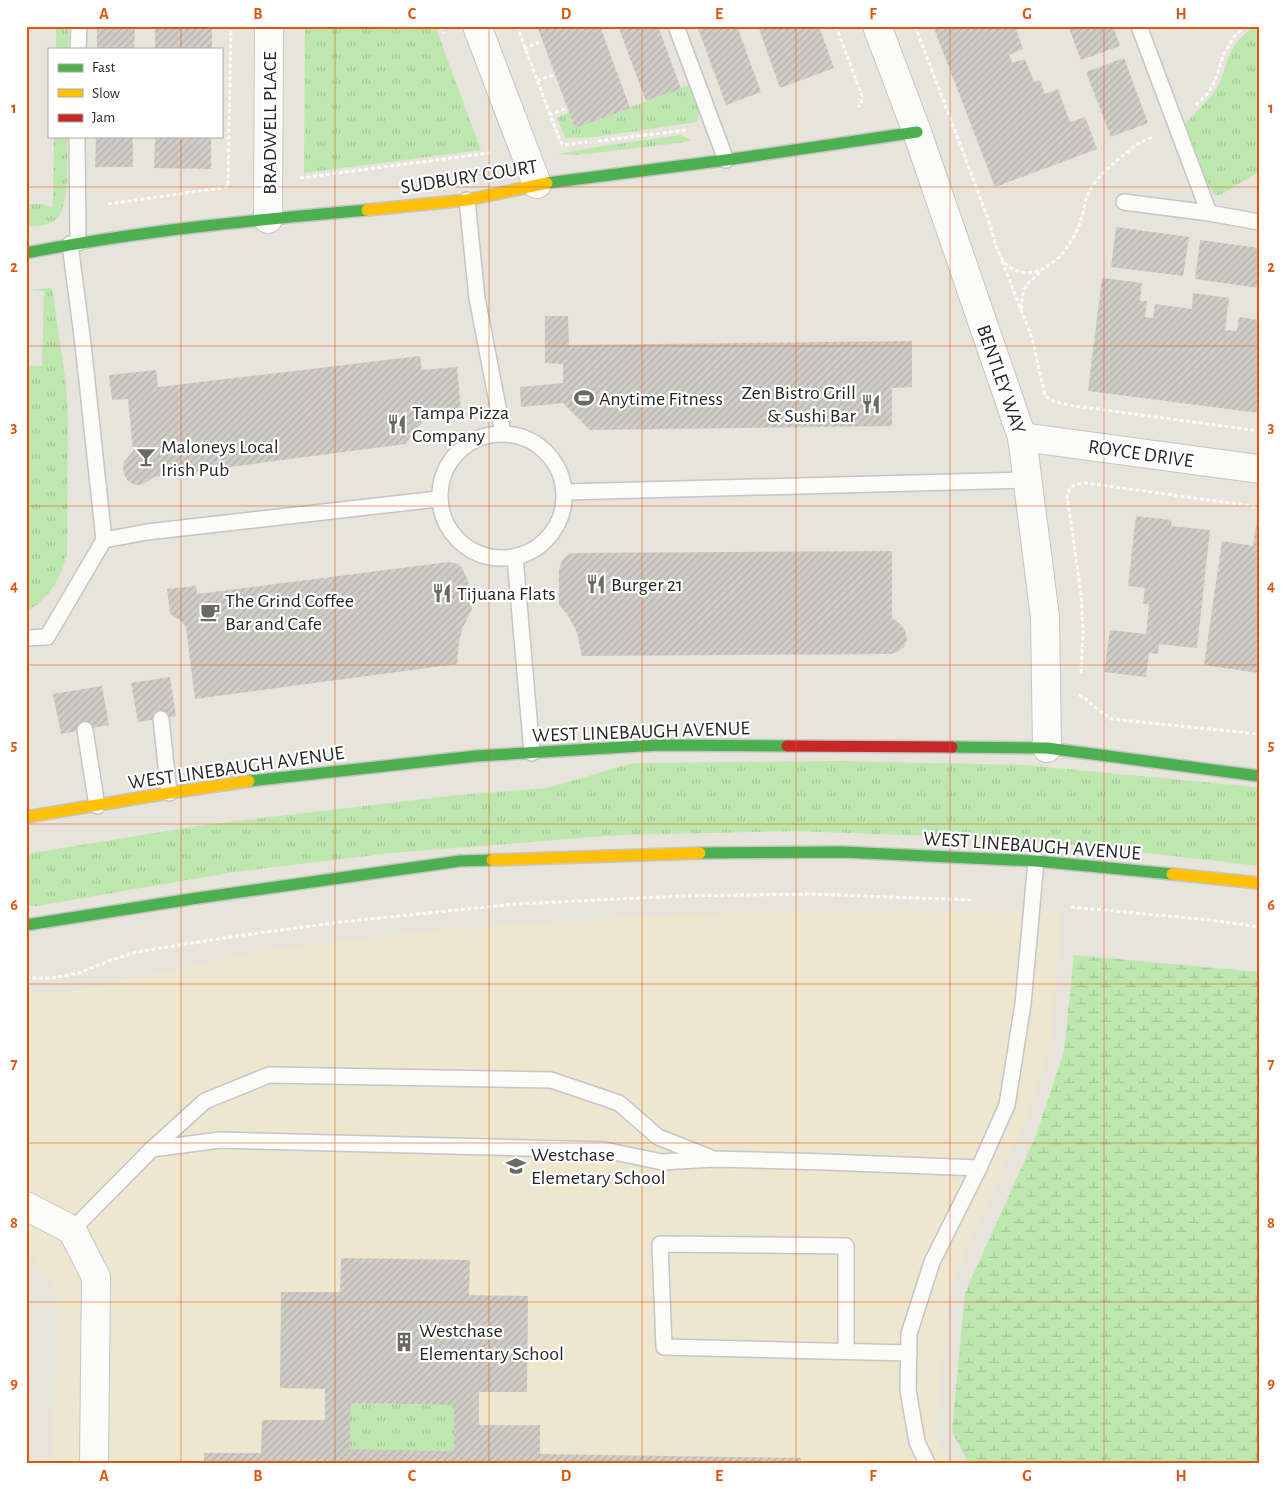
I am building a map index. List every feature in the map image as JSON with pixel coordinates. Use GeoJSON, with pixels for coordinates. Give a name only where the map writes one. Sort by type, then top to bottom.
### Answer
{"type":"FeatureCollection","features":[{"type":"Feature","properties":{"kind":"main road","name":"SUDBURY COURT"},"geometry":{"type":"LineString","coordinates":[[26,253],[74,243],[268,219],[467,200],[537,184],[726,160],[917,132]]}},
{"type":"Feature","properties":{"kind":"main road","name":"WEST LINEBAUGH AVENUE"},"geometry":{"type":"LineString","coordinates":[[26,817],[265,779],[476,756],[659,745],[1047,748],[1259,776]]}},
{"type":"Feature","properties":{"kind":"main road","name":"WEST LINEBAUGH AVENUE"},"geometry":{"type":"LineString","coordinates":[[26,925],[191,898],[460,861],[710,853],[843,852],[1036,861],[1259,883]]}},
{"type":"Feature","properties":{"kind":"street","name":"BRADWELL PLACE"},"geometry":{"type":"LineString","coordinates":[[268,219],[269,26]]}},
{"type":"Feature","properties":{"kind":"street"},"geometry":{"type":"LineString","coordinates":[[477,26],[537,184]]}},
{"type":"Feature","properties":{"kind":"street","name":"BENTLEY WAY"},"geometry":{"type":"LineString","coordinates":[[877,26],[917,132],[1022,437],[1045,617],[1047,748]]}},
{"type":"Feature","properties":{"kind":"street","name":"ROYCE DRIVE"},"geometry":{"type":"LineString","coordinates":[[1022,437],[1259,469]]}},
{"type":"Feature","properties":{"kind":"street"},"geometry":{"type":"LineString","coordinates":[[26,1206],[72,1230],[96,1277],[94,1463]]}},
{"type":"Feature","properties":{"kind":"lane"},"geometry":{"type":"LineString","coordinates":[[78,48],[79,26]]}},
{"type":"Feature","properties":{"kind":"lane"},"geometry":{"type":"LineString","coordinates":[[676,26],[726,160]]}},
{"type":"Feature","properties":{"kind":"lane"},"geometry":{"type":"LineString","coordinates":[[1139,26],[1209,213]]}},
{"type":"Feature","properties":{"kind":"lane"},"geometry":{"type":"LineString","coordinates":[[26,638],[47,637],[104,540],[74,243],[77,138]]}},
{"type":"Feature","properties":{"kind":"lane"},"geometry":{"type":"LineString","coordinates":[[467,200],[477,298],[503,433]]}},
{"type":"Feature","properties":{"kind":"lane"},"geometry":{"type":"LineString","coordinates":[[1124,202],[1209,213],[1259,222]]}},
{"type":"Feature","properties":{"kind":"lane"},"geometry":{"type":"LineString","coordinates":[[503,433],[528,438],[546,450],[560,471],[565,492],[562,515],[552,534],[535,549],[515,557],[486,556],[467,548],[456,539],[444,520],[438,499],[444,470],[456,452],[482,436],[503,433]]}},
{"type":"Feature","properties":{"kind":"lane"},"geometry":{"type":"LineString","coordinates":[[565,492],[1028,480]]}},
{"type":"Feature","properties":{"kind":"lane"},"geometry":{"type":"LineString","coordinates":[[104,540],[147,532],[438,499]]}},
{"type":"Feature","properties":{"kind":"lane"},"geometry":{"type":"LineString","coordinates":[[515,557],[532,753]]}},
{"type":"Feature","properties":{"kind":"lane"},"geometry":{"type":"LineString","coordinates":[[161,719],[169,793]]}},
{"type":"Feature","properties":{"kind":"lane"},"geometry":{"type":"LineString","coordinates":[[85,730],[97,806]]}},
{"type":"Feature","properties":{"kind":"lane"},"geometry":{"type":"LineString","coordinates":[[927,1463],[917,1442],[908,1390],[909,1334],[932,1262],[979,1168],[1007,1105],[1023,1004],[1036,861]]}},
{"type":"Feature","properties":{"kind":"lane"},"geometry":{"type":"LineString","coordinates":[[72,1230],[152,1149],[204,1101],[269,1075],[551,1080],[619,1102],[658,1137],[714,1159]]}},
{"type":"Feature","properties":{"kind":"lane"},"geometry":{"type":"LineString","coordinates":[[152,1149],[220,1140],[604,1150],[662,1162],[714,1159],[979,1168]]}},
{"type":"Feature","properties":{"kind":"lane"},"geometry":{"type":"LineString","coordinates":[[846,1351],[846,1246],[660,1244],[664,1347],[909,1353]]}},
{"type":"Feature","properties":{"kind":"path"},"geometry":{"type":"LineString","coordinates":[[104,206],[113,203],[228,187],[230,26]]}},
{"type":"Feature","properties":{"kind":"path"},"geometry":{"type":"LineString","coordinates":[[441,26],[444,35]]}},
{"type":"Feature","properties":{"kind":"path"},"geometry":{"type":"LineString","coordinates":[[517,26],[563,145],[690,129]]}},
{"type":"Feature","properties":{"kind":"path"},"geometry":{"type":"LineString","coordinates":[[836,26],[862,96],[861,104],[857,108]]}},
{"type":"Feature","properties":{"kind":"path"},"geometry":{"type":"LineString","coordinates":[[915,26],[1032,338],[1045,396],[1068,406],[1259,431]]}},
{"type":"Feature","properties":{"kind":"path"},"geometry":{"type":"LineString","coordinates":[[1021,310],[1022,293],[1026,285],[1059,256],[1069,244],[1082,218],[1086,198],[1091,187],[1099,177],[1135,145],[1167,130],[1209,92],[1215,81],[1223,56],[1244,26]]}},
{"type":"Feature","properties":{"kind":"path"},"geometry":{"type":"LineString","coordinates":[[300,178],[489,153],[485,144]]}},
{"type":"Feature","properties":{"kind":"path"},"geometry":{"type":"LineString","coordinates":[[1001,259],[1010,268],[1021,272],[1033,273],[1046,268]]}},
{"type":"Feature","properties":{"kind":"path"},"geometry":{"type":"LineString","coordinates":[[1080,678],[1083,632],[1082,594],[1067,495],[1070,487],[1078,483],[1086,483],[1259,508]]}},
{"type":"Feature","properties":{"kind":"path"},"geometry":{"type":"LineString","coordinates":[[1077,694],[1084,697],[1111,719],[1259,734]]}},
{"type":"Feature","properties":{"kind":"path"},"geometry":{"type":"LineString","coordinates":[[26,978],[53,978],[80,973],[136,952],[238,936],[340,922],[516,904],[680,896],[792,894],[972,900]]}},
{"type":"Feature","properties":{"kind":"path"},"geometry":{"type":"LineString","coordinates":[[1071,907],[1211,920],[1259,927]]}},
{"type":"Feature","properties":{"kind":"shaded area","name":"Westchase Elemetary School"},"geometry":{"type":"Polygon","coordinates":[[[817,911],[1062,912],[1050,1044],[1023,1125],[950,1288],[935,1435],[950,1463],[53,1463],[57,1291],[31,1254],[26,1251],[26,993],[64,993],[268,950],[454,928],[644,916],[817,911]]]}},
{"type":"Feature","properties":{"kind":"green space"},"geometry":{"type":"Polygon","coordinates":[[[56,26],[69,26],[68,48],[56,48],[56,26]]]}},
{"type":"Feature","properties":{"kind":"green space"},"geometry":{"type":"Polygon","coordinates":[[[305,26],[435,26],[481,150],[304,173],[305,26]]]}},
{"type":"Feature","properties":{"kind":"green space"},"geometry":{"type":"Polygon","coordinates":[[[1253,26],[1259,26],[1259,171],[1224,193],[1215,196],[1204,177],[1185,124],[1214,93],[1221,81],[1230,53],[1238,41],[1253,26]]]}},
{"type":"Feature","properties":{"kind":"green space"},"geometry":{"type":"Polygon","coordinates":[[[690,85],[699,111],[697,122],[595,137],[565,138],[557,117],[569,113],[575,128],[690,85]]]}},
{"type":"Feature","properties":{"kind":"green space"},"geometry":{"type":"Polygon","coordinates":[[[680,135],[692,140],[577,155],[558,154],[596,147],[680,135]]]}},
{"type":"Feature","properties":{"kind":"green space"},"geometry":{"type":"Polygon","coordinates":[[[54,138],[67,138],[67,179],[62,211],[55,220],[45,225],[29,227],[26,225],[26,204],[43,204],[51,208],[53,205],[54,138]]]}},
{"type":"Feature","properties":{"kind":"green space"},"geometry":{"type":"Polygon","coordinates":[[[52,288],[66,384],[68,418],[67,553],[58,579],[53,587],[42,601],[26,612],[26,366],[42,366],[44,291],[26,290],[52,288]]]}},
{"type":"Feature","properties":{"kind":"green space"},"geometry":{"type":"Polygon","coordinates":[[[841,761],[1024,765],[1259,788],[1259,866],[1087,846],[958,837],[794,831],[619,835],[392,853],[234,872],[36,906],[26,905],[26,854],[204,825],[458,795],[547,788],[633,763],[841,761]]]}},
{"type":"Feature","properties":{"kind":"green space"},"geometry":{"type":"Polygon","coordinates":[[[1074,955],[1259,972],[1259,1463],[968,1463],[952,1431],[965,1293],[1037,1133],[1064,1051],[1074,955]]]}},
{"type":"Feature","properties":{"kind":"green space"},"geometry":{"type":"Polygon","coordinates":[[[351,1403],[454,1405],[454,1451],[350,1449],[351,1403]]]}},
{"type":"Feature","properties":{"kind":"building"},"geometry":{"type":"Polygon","coordinates":[[[97,26],[135,26],[134,48],[97,48],[97,26]]]}},
{"type":"Feature","properties":{"kind":"building"},"geometry":{"type":"Polygon","coordinates":[[[155,26],[212,26],[212,48],[155,48],[155,26]]]}},
{"type":"Feature","properties":{"kind":"building"},"geometry":{"type":"Polygon","coordinates":[[[537,26],[600,26],[630,108],[575,128],[537,26]]]}},
{"type":"Feature","properties":{"kind":"building"},"geometry":{"type":"Polygon","coordinates":[[[618,26],[658,26],[681,89],[646,101],[618,26]]]}},
{"type":"Feature","properties":{"kind":"building"},"geometry":{"type":"Polygon","coordinates":[[[697,26],[737,26],[761,92],[726,105],[697,26]]]}},
{"type":"Feature","properties":{"kind":"building"},"geometry":{"type":"Polygon","coordinates":[[[758,26],[819,26],[834,68],[780,88],[758,26]]]}},
{"type":"Feature","properties":{"kind":"building"},"geometry":{"type":"Polygon","coordinates":[[[933,26],[1015,26],[1023,49],[1009,55],[1012,63],[1025,59],[1034,82],[1040,80],[1045,94],[1058,89],[1070,122],[1085,117],[1097,149],[995,187],[933,26]]]}},
{"type":"Feature","properties":{"kind":"building"},"geometry":{"type":"Polygon","coordinates":[[[1068,26],[1113,26],[1120,46],[1081,60],[1068,26]]]}},
{"type":"Feature","properties":{"kind":"building"},"geometry":{"type":"Polygon","coordinates":[[[1124,58],[1148,123],[1111,137],[1086,72],[1124,58]]]}},
{"type":"Feature","properties":{"kind":"building"},"geometry":{"type":"Polygon","coordinates":[[[96,138],[133,138],[133,167],[95,167],[96,138]]]}},
{"type":"Feature","properties":{"kind":"building"},"geometry":{"type":"Polygon","coordinates":[[[155,138],[211,138],[211,169],[154,168],[155,138]]]}},
{"type":"Feature","properties":{"kind":"building"},"geometry":{"type":"Polygon","coordinates":[[[1116,227],[1189,237],[1183,276],[1111,267],[1116,227]]]}},
{"type":"Feature","properties":{"kind":"building"},"geometry":{"type":"Polygon","coordinates":[[[1200,240],[1259,248],[1259,288],[1195,279],[1200,240]]]}},
{"type":"Feature","properties":{"kind":"building"},"geometry":{"type":"Polygon","coordinates":[[[1102,278],[1142,283],[1140,301],[1147,301],[1145,317],[1153,318],[1155,304],[1192,309],[1193,293],[1229,298],[1225,330],[1237,331],[1239,317],[1259,320],[1259,413],[1088,391],[1102,278]]]}},
{"type":"Feature","properties":{"kind":"building"},"geometry":{"type":"Polygon","coordinates":[[[545,316],[568,316],[569,345],[912,341],[912,387],[892,388],[892,426],[590,430],[563,403],[521,407],[520,387],[563,383],[563,364],[545,363],[545,316]]]}},
{"type":"Feature","properties":{"kind":"building"},"geometry":{"type":"Polygon","coordinates":[[[420,356],[422,370],[457,367],[461,411],[429,414],[405,444],[154,477],[142,485],[135,485],[128,481],[125,476],[124,462],[133,451],[128,399],[112,400],[109,375],[156,370],[158,387],[420,356]]]}},
{"type":"Feature","properties":{"kind":"building"},"geometry":{"type":"Polygon","coordinates":[[[1136,516],[1172,520],[1171,526],[1210,530],[1197,648],[1159,644],[1158,654],[1149,653],[1146,677],[1104,672],[1110,630],[1146,634],[1149,604],[1143,604],[1145,588],[1128,586],[1136,516]]]}},
{"type":"Feature","properties":{"kind":"building"},"geometry":{"type":"Polygon","coordinates":[[[1256,526],[1259,527],[1259,673],[1204,665],[1222,541],[1253,546],[1256,526]]]}},
{"type":"Feature","properties":{"kind":"building"},"geometry":{"type":"Polygon","coordinates":[[[892,551],[892,618],[905,630],[907,640],[904,647],[891,654],[582,656],[577,632],[567,614],[559,605],[559,569],[567,555],[574,553],[892,551]]]}},
{"type":"Feature","properties":{"kind":"building"},"geometry":{"type":"Polygon","coordinates":[[[449,562],[458,564],[462,568],[468,581],[472,609],[463,627],[459,641],[457,664],[195,699],[186,627],[181,621],[170,614],[167,589],[196,586],[197,594],[449,562]]]}},
{"type":"Feature","properties":{"kind":"building"},"geometry":{"type":"Polygon","coordinates":[[[170,677],[176,716],[138,722],[131,683],[170,677]]]}},
{"type":"Feature","properties":{"kind":"building"},"geometry":{"type":"Polygon","coordinates":[[[102,686],[109,725],[61,734],[53,694],[102,686]]]}},
{"type":"Feature","properties":{"kind":"building","name":"Westchase Elementary School"},"geometry":{"type":"Polygon","coordinates":[[[341,1258],[470,1260],[469,1295],[528,1296],[527,1392],[479,1392],[479,1425],[540,1425],[540,1454],[801,1458],[801,1463],[204,1463],[204,1453],[261,1453],[262,1420],[325,1420],[325,1389],[280,1388],[281,1292],[340,1292],[341,1258]],[[351,1403],[350,1449],[454,1451],[454,1405],[351,1403]]]}},
{"type":"Feature","properties":{"kind":"traffic: fast"},"geometry":{"type":"LineString","coordinates":[[547,183],[726,160],[917,132]]}},
{"type":"Feature","properties":{"kind":"traffic: fast"},"geometry":{"type":"LineString","coordinates":[[26,253],[153,232],[367,210]]}},
{"type":"Feature","properties":{"kind":"traffic: fast"},"geometry":{"type":"LineString","coordinates":[[249,781],[476,756],[659,745],[787,746]]}},
{"type":"Feature","properties":{"kind":"traffic: fast"},"geometry":{"type":"LineString","coordinates":[[952,747],[1047,748],[1259,776]]}},
{"type":"Feature","properties":{"kind":"traffic: fast"},"geometry":{"type":"LineString","coordinates":[[700,853],[843,852],[1036,861],[1172,874]]}},
{"type":"Feature","properties":{"kind":"traffic: fast"},"geometry":{"type":"LineString","coordinates":[[26,925],[191,899],[460,861],[492,860]]}},
{"type":"Feature","properties":{"kind":"traffic: slow"},"geometry":{"type":"LineString","coordinates":[[367,210],[467,200],[547,183]]}},
{"type":"Feature","properties":{"kind":"traffic: slow"},"geometry":{"type":"LineString","coordinates":[[26,817],[249,781]]}},
{"type":"Feature","properties":{"kind":"traffic: slow"},"geometry":{"type":"LineString","coordinates":[[492,860],[700,853]]}},
{"type":"Feature","properties":{"kind":"traffic: slow"},"geometry":{"type":"LineString","coordinates":[[1172,874],[1259,883]]}},
{"type":"Feature","properties":{"kind":"traffic: jam"},"geometry":{"type":"LineString","coordinates":[[787,746],[952,747]]}},
{"type":"Feature","properties":{"kind":"place","name":"Anytime Fitness"},"geometry":{"type":"Point","coordinates":[584,398]}},
{"type":"Feature","properties":{"kind":"place","name":"Zen Bistro Grill & Sushi Bar"},"geometry":{"type":"Point","coordinates":[871,404]}},
{"type":"Feature","properties":{"kind":"place","name":"Tampa Pizza Company"},"geometry":{"type":"Point","coordinates":[397,424]}},
{"type":"Feature","properties":{"kind":"place","name":"Maloneys Local Irish Pub"},"geometry":{"type":"Point","coordinates":[146,457]}},
{"type":"Feature","properties":{"kind":"place","name":"Burger 21"},"geometry":{"type":"Point","coordinates":[596,584]}},
{"type":"Feature","properties":{"kind":"place","name":"Tijuana Flats"},"geometry":{"type":"Point","coordinates":[442,593]}},
{"type":"Feature","properties":{"kind":"place","name":"The Grind Coffee Bar and Cafe"},"geometry":{"type":"Point","coordinates":[210,612]}},
{"type":"Feature","properties":{"kind":"place","name":"Westchase Elemetary School"},"geometry":{"type":"Point","coordinates":[516,1166]}},
{"type":"Feature","properties":{"kind":"place","name":"Westchase Elementary School"},"geometry":{"type":"Point","coordinates":[404,1342]}}]}
